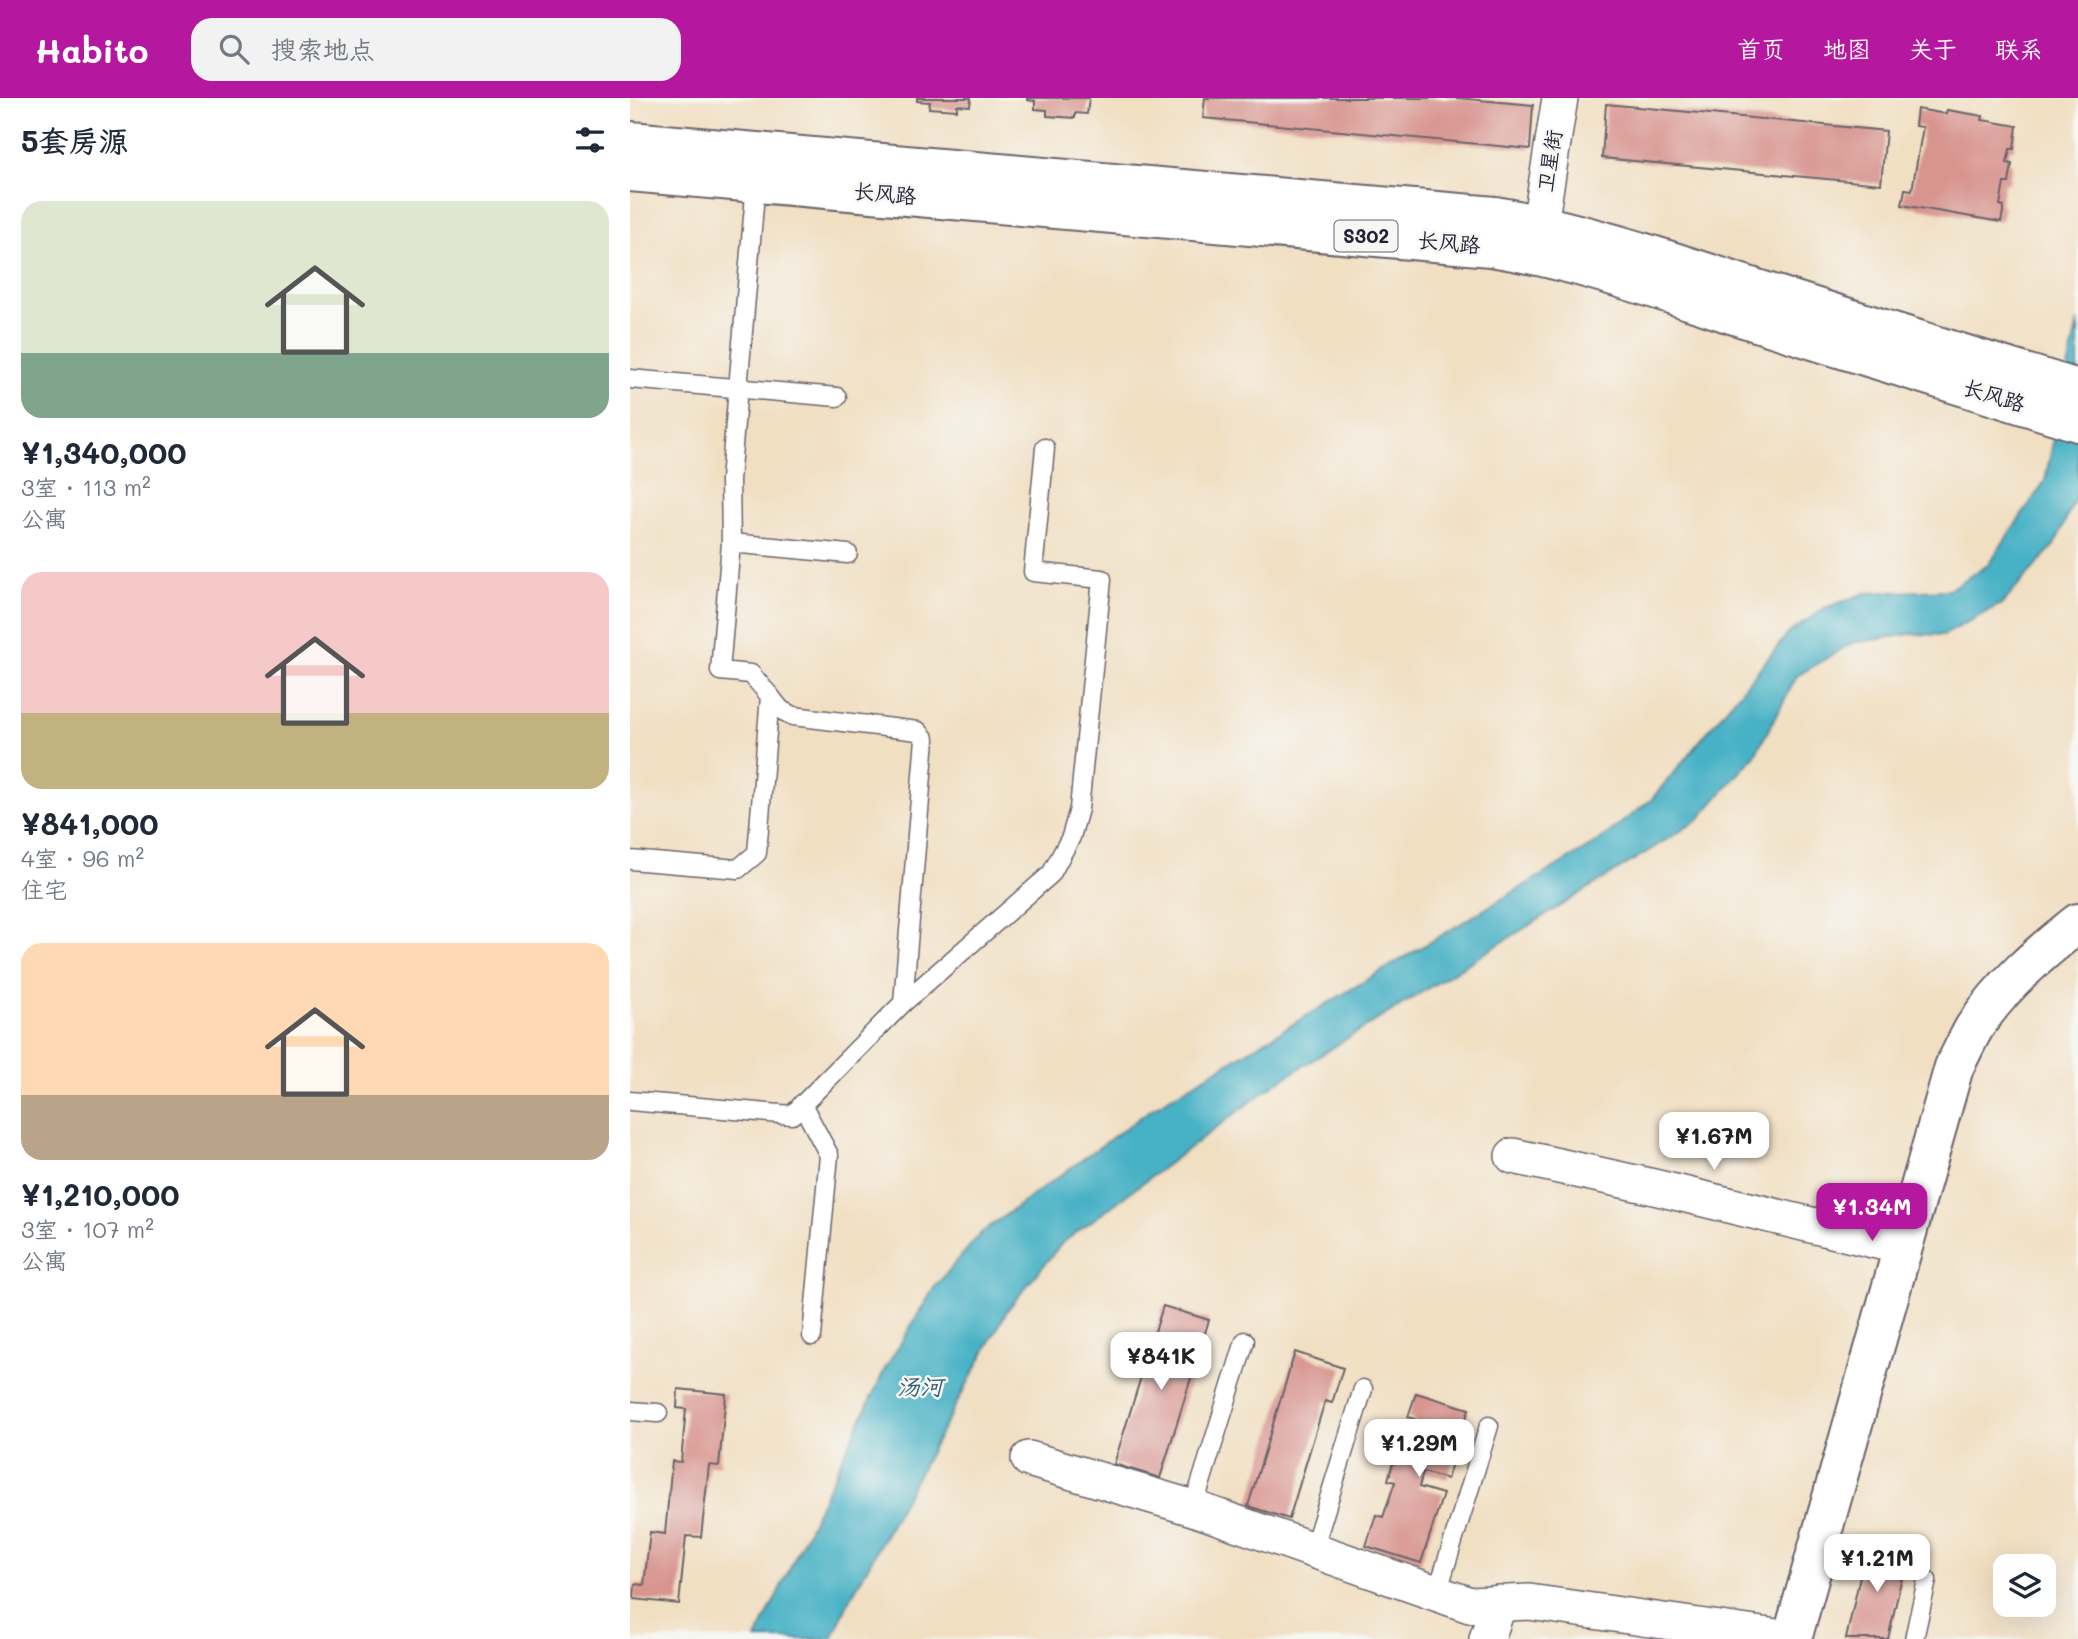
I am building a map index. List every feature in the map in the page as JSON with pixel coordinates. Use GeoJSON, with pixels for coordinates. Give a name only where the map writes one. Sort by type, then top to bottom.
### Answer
{"type":"FeatureCollection","features":[{"type":"Feature","properties":{"kind":"main road","name":"长风路"},"geometry":{"type":"LineString","coordinates":[[630,141],[1495,216],[1615,243],[1912,339],[2078,389]]}},
{"type":"Feature","properties":{"kind":"main road","name":"长风路"},"geometry":{"type":"LineString","coordinates":[[630,172],[1491,247],[1523,252],[1606,273],[1903,369],[2078,422]]}},
{"type":"Feature","properties":{"kind":"main road"},"geometry":{"type":"LineString","coordinates":[[1791,1639],[1954,1067],[1975,1027],[2030,961],[2078,923]]}},
{"type":"Feature","properties":{"kind":"street","name":"卫星街"},"geometry":{"type":"LineString","coordinates":[[1540,224],[1560,98]]}},
{"type":"Feature","properties":{"kind":"street"},"geometry":{"type":"LineString","coordinates":[[1513,1156],[1902,1247]]}},
{"type":"Feature","properties":{"kind":"street"},"geometry":{"type":"LineString","coordinates":[[1029,1459],[1193,1508],[1470,1605],[1529,1602],[1791,1639]]}},
{"type":"Feature","properties":{"kind":"street"},"geometry":{"type":"LineString","coordinates":[[1487,1639],[1499,1603]]}},
{"type":"Feature","properties":{"kind":"lane"},"geometry":{"type":"LineString","coordinates":[[755,183],[730,480],[731,543],[720,671],[751,674],[780,710],[793,716],[918,731],[925,739],[904,1003]]}},
{"type":"Feature","properties":{"kind":"lane"},"geometry":{"type":"LineString","coordinates":[[630,379],[837,397]]}},
{"type":"Feature","properties":{"kind":"lane"},"geometry":{"type":"LineString","coordinates":[[630,1101],[792,1115],[904,1003],[1051,874],[1071,837],[1079,809],[1102,579],[1033,572],[1045,448]]}},
{"type":"Feature","properties":{"kind":"lane"},"geometry":{"type":"LineString","coordinates":[[731,543],[848,554]]}},
{"type":"Feature","properties":{"kind":"lane"},"geometry":{"type":"LineString","coordinates":[[630,860],[738,869],[757,853],[770,696]]}},
{"type":"Feature","properties":{"kind":"lane"},"geometry":{"type":"LineString","coordinates":[[802,1104],[829,1155],[812,1336]]}},
{"type":"Feature","properties":{"kind":"lane"},"geometry":{"type":"LineString","coordinates":[[1193,1508],[1245,1341]]}},
{"type":"Feature","properties":{"kind":"lane"},"geometry":{"type":"LineString","coordinates":[[1313,1550],[1363,1389]]}},
{"type":"Feature","properties":{"kind":"lane"},"geometry":{"type":"LineString","coordinates":[[630,1410],[658,1413]]}},
{"type":"Feature","properties":{"kind":"lane"},"geometry":{"type":"LineString","coordinates":[[1437,1593],[1489,1426]]}},
{"type":"Feature","properties":{"kind":"lane"},"geometry":{"type":"LineString","coordinates":[[1914,1639],[1927,1580]]}},
{"type":"Feature","properties":{"kind":"water","name":"汤河"},"geometry":{"type":"Polygon","coordinates":[[[2078,321],[2078,492],[2055,544],[2003,603],[1944,635],[1911,634],[1852,643],[1797,676],[1755,755],[1698,820],[1276,1083],[1061,1244],[1008,1309],[848,1603],[832,1639],[756,1639],[885,1369],[934,1288],[981,1233],[1153,1108],[1597,842],[1652,799],[1789,633],[1825,608],[1866,593],[1948,590],[1988,565],[2045,481],[2078,321]]]}},
{"type":"Feature","properties":{"kind":"building"},"geometry":{"type":"Polygon","coordinates":[[[917,98],[971,98],[970,106],[957,105],[957,110],[929,108],[930,102],[917,101],[917,98]]]}},
{"type":"Feature","properties":{"kind":"building"},"geometry":{"type":"Polygon","coordinates":[[[1027,98],[1089,98],[1087,114],[1075,113],[1075,118],[1047,116],[1047,110],[1035,109],[1035,101],[1027,98]]]}},
{"type":"Feature","properties":{"kind":"building"},"geometry":{"type":"Polygon","coordinates":[[[1205,98],[1457,98],[1533,105],[1530,149],[1203,118],[1205,98]]]}},
{"type":"Feature","properties":{"kind":"building"},"geometry":{"type":"Polygon","coordinates":[[[1606,104],[1886,131],[1881,184],[1602,158],[1606,104]]]}},
{"type":"Feature","properties":{"kind":"building"},"geometry":{"type":"Polygon","coordinates":[[[1917,109],[1946,114],[1947,110],[1983,116],[1982,120],[2017,126],[2014,149],[2010,149],[2007,163],[2012,164],[2009,183],[2004,183],[2000,205],[2004,206],[2001,222],[1902,205],[1905,189],[1912,190],[1923,127],[1915,126],[1917,109]]]}},
{"type":"Feature","properties":{"kind":"building"},"geometry":{"type":"Polygon","coordinates":[[[1163,1306],[1209,1320],[1160,1478],[1114,1464],[1163,1306]]]}},
{"type":"Feature","properties":{"kind":"building"},"geometry":{"type":"Polygon","coordinates":[[[1295,1352],[1343,1368],[1332,1403],[1325,1401],[1289,1519],[1248,1506],[1295,1352]]]}},
{"type":"Feature","properties":{"kind":"building"},"geometry":{"type":"Polygon","coordinates":[[[678,1389],[726,1394],[719,1466],[709,1465],[701,1537],[686,1536],[679,1604],[634,1599],[635,1584],[644,1585],[650,1532],[665,1534],[672,1461],[681,1462],[686,1409],[677,1408],[678,1389]]]}},
{"type":"Feature","properties":{"kind":"building"},"geometry":{"type":"Polygon","coordinates":[[[1416,1393],[1469,1409],[1447,1479],[1423,1472],[1419,1487],[1443,1494],[1421,1563],[1366,1546],[1376,1515],[1383,1517],[1395,1482],[1388,1480],[1395,1456],[1402,1458],[1414,1419],[1408,1417],[1416,1393]]]}},
{"type":"Feature","properties":{"kind":"building"},"geometry":{"type":"Polygon","coordinates":[[[1867,1545],[1907,1554],[1888,1639],[1846,1639],[1867,1545]]]}}]}
